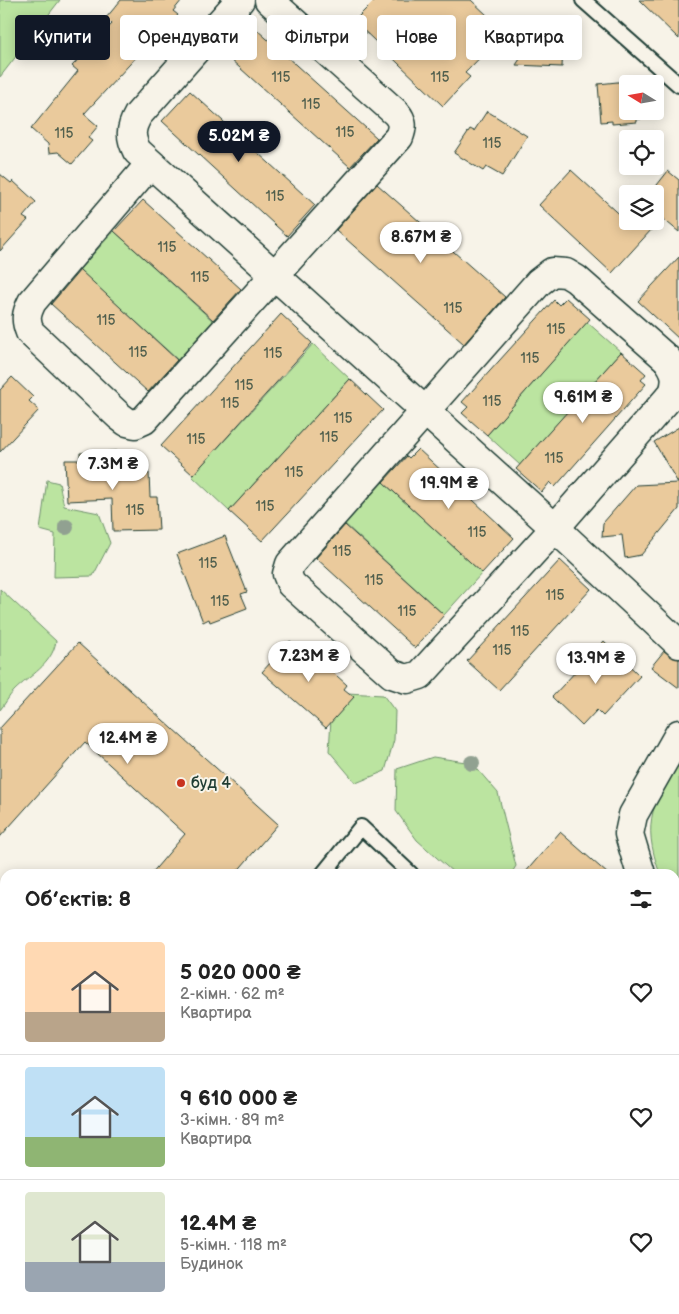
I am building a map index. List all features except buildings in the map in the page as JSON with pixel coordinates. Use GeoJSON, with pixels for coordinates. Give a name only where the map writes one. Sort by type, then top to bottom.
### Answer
{"type":"FeatureCollection","features":[{"type":"Feature","properties":{"kind":"street"},"geometry":{"type":"LineString","coordinates":[[240,0],[138,115],[131,127],[131,139],[137,151],[555,528],[679,644]]}},
{"type":"Feature","properties":{"kind":"street"},"geometry":{"type":"LineString","coordinates":[[150,164],[32,302],[27,311],[26,321],[30,332],[119,416],[127,422],[135,424],[144,420],[399,137],[403,128],[401,118],[396,113],[269,0]]}},
{"type":"Feature","properties":{"kind":"street"},"geometry":{"type":"LineString","coordinates":[[552,272],[566,272],[667,359],[674,368],[676,382],[673,393],[555,528],[420,675],[407,679],[392,674],[291,584],[287,574],[290,564],[539,282],[552,272]]}},
{"type":"Feature","properties":{"kind":"street"},"geometry":{"type":"LineString","coordinates":[[640,869],[629,834],[633,815],[679,734]]}},
{"type":"Feature","properties":{"kind":"lane"},"geometry":{"type":"LineString","coordinates":[[583,0],[679,85]]}},
{"type":"Feature","properties":{"kind":"lane"},"geometry":{"type":"LineString","coordinates":[[328,869],[361,827],[406,869]]}},
{"type":"Feature","properties":{"kind":"green space"},"geometry":{"type":"Polygon","coordinates":[[[0,0],[60,0],[48,15],[15,15],[15,58],[0,77],[0,0]]]}},
{"type":"Feature","properties":{"kind":"green space"},"geometry":{"type":"Polygon","coordinates":[[[114,231],[213,321],[178,360],[79,270],[114,231]]]}},
{"type":"Feature","properties":{"kind":"green space"},"geometry":{"type":"Polygon","coordinates":[[[587,322],[621,352],[520,465],[487,435],[587,322]]]}},
{"type":"Feature","properties":{"kind":"green space"},"geometry":{"type":"Polygon","coordinates":[[[313,344],[350,379],[229,511],[192,476],[313,344]]]}},
{"type":"Feature","properties":{"kind":"green space"},"geometry":{"type":"Polygon","coordinates":[[[47,480],[59,483],[64,506],[99,513],[110,543],[93,576],[54,577],[55,534],[40,530],[47,480]]]}},
{"type":"Feature","properties":{"kind":"green space"},"geometry":{"type":"Polygon","coordinates":[[[383,482],[482,573],[444,615],[345,524],[383,482]]]}},
{"type":"Feature","properties":{"kind":"green space"},"geometry":{"type":"Polygon","coordinates":[[[0,589],[56,641],[50,657],[40,669],[10,695],[0,710],[0,589]]]}},
{"type":"Feature","properties":{"kind":"green space"},"geometry":{"type":"Polygon","coordinates":[[[347,693],[383,695],[395,711],[394,740],[385,771],[356,783],[329,751],[331,719],[347,693]]]}},
{"type":"Feature","properties":{"kind":"green space"},"geometry":{"type":"Polygon","coordinates":[[[679,755],[679,869],[658,869],[654,855],[651,825],[657,799],[679,755]]]}},
{"type":"Feature","properties":{"kind":"green space"},"geometry":{"type":"Polygon","coordinates":[[[433,757],[472,763],[498,793],[516,866],[514,869],[449,869],[417,840],[396,811],[397,769],[433,757]]]}},
{"type":"Feature","properties":{"kind":"place","name":"буд 4"},"geometry":{"type":"Point","coordinates":[181,783]}}]}
